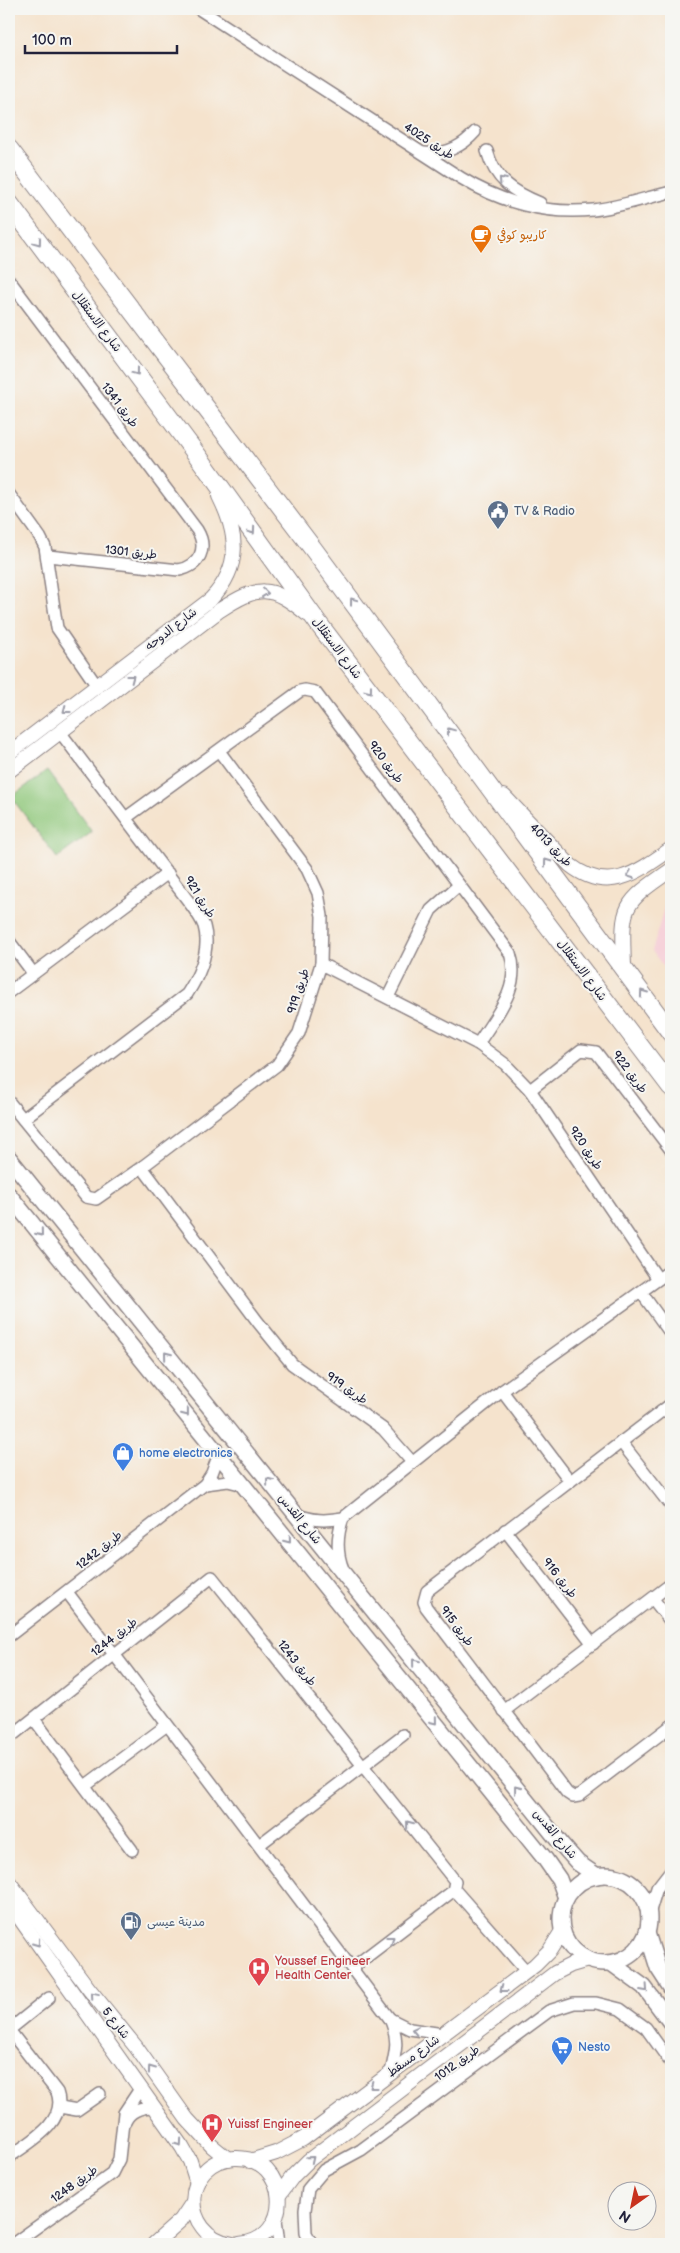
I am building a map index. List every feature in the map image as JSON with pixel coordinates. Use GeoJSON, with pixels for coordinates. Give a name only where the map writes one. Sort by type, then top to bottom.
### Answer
{"type":"FeatureCollection","features":[{"type":"Feature","properties":{"kind":"main road"},"geometry":{"type":"LineString","coordinates":[[9,150],[161,347],[475,765],[671,1032]]}},
{"type":"Feature","properties":{"kind":"main road","name":"شارع الاستقلال"},"geometry":{"type":"LineString","coordinates":[[9,203],[200,458],[318,623],[671,1087]]}},
{"type":"Feature","properties":{"kind":"main road","name":"شارع القدس"},"geometry":{"type":"LineString","coordinates":[[9,1158],[562,1845],[578,1863],[596,1876]]}},
{"type":"Feature","properties":{"kind":"main road","name":"شارع القدس"},"geometry":{"type":"LineString","coordinates":[[9,1195],[545,1859],[559,1879],[566,1898]]}},
{"type":"Feature","properties":{"kind":"main road"},"geometry":{"type":"LineString","coordinates":[[647,1933],[637,1950],[630,1956],[611,1963],[588,1960],[572,1948],[562,1931],[561,1914],[566,1898],[574,1887],[584,1880],[596,1876],[620,1878],[631,1883],[640,1892],[649,1914],[647,1933],[658,1968],[671,1988]]}},
{"type":"Feature","properties":{"kind":"main road"},"geometry":{"type":"LineString","coordinates":[[611,1963],[644,1987],[671,2023]]}},
{"type":"Feature","properties":{"kind":"street","name":"طريق 4025"},"geometry":{"type":"LineString","coordinates":[[199,9],[465,181],[496,196],[538,208],[594,210],[671,192]]}},
{"type":"Feature","properties":{"kind":"street"},"geometry":{"type":"LineString","coordinates":[[422,152],[436,153],[451,150],[475,132]]}},
{"type":"Feature","properties":{"kind":"street"},"geometry":{"type":"LineString","coordinates":[[487,151],[494,169],[506,185],[522,196],[560,210]]}},
{"type":"Feature","properties":{"kind":"street","name":"طريق 1341"},"geometry":{"type":"LineString","coordinates":[[9,280],[197,530],[202,550]]}},
{"type":"Feature","properties":{"kind":"street","name":"شارع الدوحه"},"geometry":{"type":"LineString","coordinates":[[9,753],[211,599],[223,586],[230,573],[233,561],[234,541],[229,515],[200,458]]}},
{"type":"Feature","properties":{"kind":"street"},"geometry":{"type":"LineString","coordinates":[[10,499],[40,537],[48,556],[54,619],[57,628],[97,686],[99,697],[96,704]]}},
{"type":"Feature","properties":{"kind":"street","name":"طريق 1301"},"geometry":{"type":"LineString","coordinates":[[48,556],[180,570],[194,564],[202,550]]}},
{"type":"Feature","properties":{"kind":"street","name":"شارع الدوحه"},"geometry":{"type":"LineString","coordinates":[[9,771],[220,610],[245,594],[267,592],[279,595],[291,601],[318,623]]}},
{"type":"Feature","properties":{"kind":"street","name":"طريق 920"},"geometry":{"type":"LineString","coordinates":[[127,817],[300,691],[315,692],[510,953],[514,970],[509,994],[478,1044]]}},
{"type":"Feature","properties":{"kind":"street","name":"طريق 921"},"geometry":{"type":"LineString","coordinates":[[23,1120],[187,994],[197,979],[204,962],[206,943],[204,925],[190,902],[127,817],[60,732]]}},
{"type":"Feature","properties":{"kind":"street","name":"طريق 919"},"geometry":{"type":"LineString","coordinates":[[23,1120],[86,1197],[92,1199],[99,1198],[277,1065],[298,1033],[321,964],[322,916],[318,893],[307,869],[220,751]]}},
{"type":"Feature","properties":{"kind":"street","name":"طريق 4013"},"geometry":{"type":"LineString","coordinates":[[475,765],[560,855],[582,874],[600,880],[624,877],[641,870],[671,849]]}},
{"type":"Feature","properties":{"kind":"street"},"geometry":{"type":"LineString","coordinates":[[624,967],[623,928],[629,905],[638,892],[671,870]]}},
{"type":"Feature","properties":{"kind":"street"},"geometry":{"type":"LineString","coordinates":[[9,992],[168,873]]}},
{"type":"Feature","properties":{"kind":"street"},"geometry":{"type":"LineString","coordinates":[[388,997],[431,910],[459,884]]}},
{"type":"Feature","properties":{"kind":"street"},"geometry":{"type":"LineString","coordinates":[[9,942],[33,973]]}},
{"type":"Feature","properties":{"kind":"street","name":"طريق 920"},"geometry":{"type":"LineString","coordinates":[[321,964],[478,1044],[510,1068],[530,1090],[658,1279]]}},
{"type":"Feature","properties":{"kind":"street","name":"طريق 922"},"geometry":{"type":"LineString","coordinates":[[530,1090],[581,1050],[596,1052],[671,1150]]}},
{"type":"Feature","properties":{"kind":"street"},"geometry":{"type":"LineString","coordinates":[[9,1102],[23,1120]]}},
{"type":"Feature","properties":{"kind":"street","name":"طريق 919"},"geometry":{"type":"LineString","coordinates":[[142,1167],[289,1361],[312,1380],[384,1429],[412,1462]]}},
{"type":"Feature","properties":{"kind":"street"},"geometry":{"type":"LineString","coordinates":[[344,1573],[338,1551],[339,1529],[343,1518],[502,1391],[671,1270]]}},
{"type":"Feature","properties":{"kind":"street"},"geometry":{"type":"LineString","coordinates":[[641,1292],[671,1334]]}},
{"type":"Feature","properties":{"kind":"street"},"geometry":{"type":"LineString","coordinates":[[502,1391],[570,1481]]}},
{"type":"Feature","properties":{"kind":"street","name":"طريق 915"},"geometry":{"type":"LineString","coordinates":[[671,1404],[427,1591],[424,1602],[504,1711],[567,1793],[573,1797],[579,1796],[671,1726]]}},
{"type":"Feature","properties":{"kind":"street"},"geometry":{"type":"LineString","coordinates":[[621,1442],[671,1506]]}},
{"type":"Feature","properties":{"kind":"street","name":"طريق 1242"},"geometry":{"type":"LineString","coordinates":[[9,1636],[204,1484],[215,1467],[219,1454]]}},
{"type":"Feature","properties":{"kind":"street"},"geometry":{"type":"LineString","coordinates":[[204,1484],[220,1481],[244,1485]]}},
{"type":"Feature","properties":{"kind":"street"},"geometry":{"type":"LineString","coordinates":[[296,1514],[307,1519],[343,1518]]}},
{"type":"Feature","properties":{"kind":"street","name":"طريق 916"},"geometry":{"type":"LineString","coordinates":[[505,1530],[593,1644]]}},
{"type":"Feature","properties":{"kind":"street","name":"طريق 1244"},"geometry":{"type":"LineString","coordinates":[[9,1738],[212,1577]]}},
{"type":"Feature","properties":{"kind":"street","name":"طريق 1243"},"geometry":{"type":"LineString","coordinates":[[212,1577],[361,1766],[454,1879],[454,1889],[527,1972]]}},
{"type":"Feature","properties":{"kind":"street"},"geometry":{"type":"LineString","coordinates":[[504,1711],[671,1584]]}},
{"type":"Feature","properties":{"kind":"street"},"geometry":{"type":"LineString","coordinates":[[67,1592],[390,2018],[396,2031],[397,2045],[391,2072]]}},
{"type":"Feature","properties":{"kind":"street"},"geometry":{"type":"LineString","coordinates":[[652,1599],[671,1622]]}},
{"type":"Feature","properties":{"kind":"street"},"geometry":{"type":"LineString","coordinates":[[34,1718],[132,1850]]}},
{"type":"Feature","properties":{"kind":"street"},"geometry":{"type":"LineString","coordinates":[[85,1786],[167,1724]]}},
{"type":"Feature","properties":{"kind":"street"},"geometry":{"type":"LineString","coordinates":[[259,1845],[403,1735]]}},
{"type":"Feature","properties":{"kind":"street"},"geometry":{"type":"LineString","coordinates":[[649,1914],[657,1888],[671,1870]]}},
{"type":"Feature","properties":{"kind":"street","name":"شارع 5"},"geometry":{"type":"LineString","coordinates":[[9,1882],[136,2047],[187,2119],[212,2146],[228,2159]]}},
{"type":"Feature","properties":{"kind":"street"},"geometry":{"type":"LineString","coordinates":[[352,1968],[454,1889]]}},
{"type":"Feature","properties":{"kind":"street","name":"شارع 5"},"geometry":{"type":"LineString","coordinates":[[9,1903],[186,2154],[197,2182]]}},
{"type":"Feature","properties":{"kind":"street","name":"شارع مسقط"},"geometry":{"type":"LineString","coordinates":[[228,2159],[250,2160],[276,2153],[303,2139],[527,1972],[550,1950],[562,1931]]}},
{"type":"Feature","properties":{"kind":"street","name":"شارع مسقط"},"geometry":{"type":"LineString","coordinates":[[279,2195],[292,2176],[309,2160],[555,1973],[571,1965],[588,1960]]}},
{"type":"Feature","properties":{"kind":"street"},"geometry":{"type":"LineString","coordinates":[[9,2157],[50,2124],[58,2115],[60,2107],[57,2092],[12,2043],[9,2030],[49,1998]]}},
{"type":"Feature","properties":{"kind":"street","name":"طريق 1012"},"geometry":{"type":"LineString","coordinates":[[312,2244],[306,2233],[305,2210],[308,2189],[324,2170],[361,2150],[550,2011],[574,2003],[596,2003],[620,2009],[646,2028],[671,2064]]}},
{"type":"Feature","properties":{"kind":"street"},"geometry":{"type":"LineString","coordinates":[[390,2018],[410,2029],[443,2034]]}},
{"type":"Feature","properties":{"kind":"street"},"geometry":{"type":"LineString","coordinates":[[140,2088],[156,2091],[173,2112],[187,2119]]}},
{"type":"Feature","properties":{"kind":"street","name":"طريق 1248"},"geometry":{"type":"LineString","coordinates":[[13,2244],[112,2173],[119,2159],[124,2113],[140,2088]]}},
{"type":"Feature","properties":{"kind":"street"},"geometry":{"type":"LineString","coordinates":[[60,2107],[77,2110],[100,2094]]}},
{"type":"Feature","properties":{"kind":"street"},"geometry":{"type":"LineString","coordinates":[[122,2128],[130,2113],[142,2108],[153,2108]]}},
{"type":"Feature","properties":{"kind":"street"},"geometry":{"type":"LineString","coordinates":[[228,2159],[206,2170],[197,2182],[193,2202],[195,2214],[211,2242],[232,2244]]}},
{"type":"Feature","properties":{"kind":"street"},"geometry":{"type":"LineString","coordinates":[[250,2160],[270,2174],[279,2195],[280,2204],[276,2220],[280,2244]]}},
{"type":"Feature","properties":{"kind":"street"},"geometry":{"type":"LineString","coordinates":[[154,2244],[181,2220],[193,2202]]}},
{"type":"Feature","properties":{"kind":"street"},"geometry":{"type":"LineString","coordinates":[[242,2244],[262,2236],[276,2220]]}},
{"type":"Feature","properties":{"kind":"shaded area"},"geometry":{"type":"Polygon","coordinates":[[[671,891],[671,977],[652,951],[668,893],[671,891]]]}},
{"type":"Feature","properties":{"kind":"green space"},"geometry":{"type":"Polygon","coordinates":[[[47,771],[92,832],[57,858],[11,797],[47,771]]]}},
{"type":"Feature","properties":{"kind":"place","name":"كاريبو كوفي"},"geometry":{"type":"Point","coordinates":[481,254]}},
{"type":"Feature","properties":{"kind":"place","name":"TV & Radio"},"geometry":{"type":"Point","coordinates":[498,530]}},
{"type":"Feature","properties":{"kind":"place","name":"home electronics"},"geometry":{"type":"Point","coordinates":[123,1472]}},
{"type":"Feature","properties":{"kind":"place","name":"مدينة عيسى"},"geometry":{"type":"Point","coordinates":[131,1941]}},
{"type":"Feature","properties":{"kind":"place","name":"Youssef Engineer Health Center"},"geometry":{"type":"Point","coordinates":[259,1987]}},
{"type":"Feature","properties":{"kind":"place","name":"Nesto"},"geometry":{"type":"Point","coordinates":[562,2066]}},
{"type":"Feature","properties":{"kind":"place","name":"Yuissf Engineer"},"geometry":{"type":"Point","coordinates":[212,2143]}}]}
